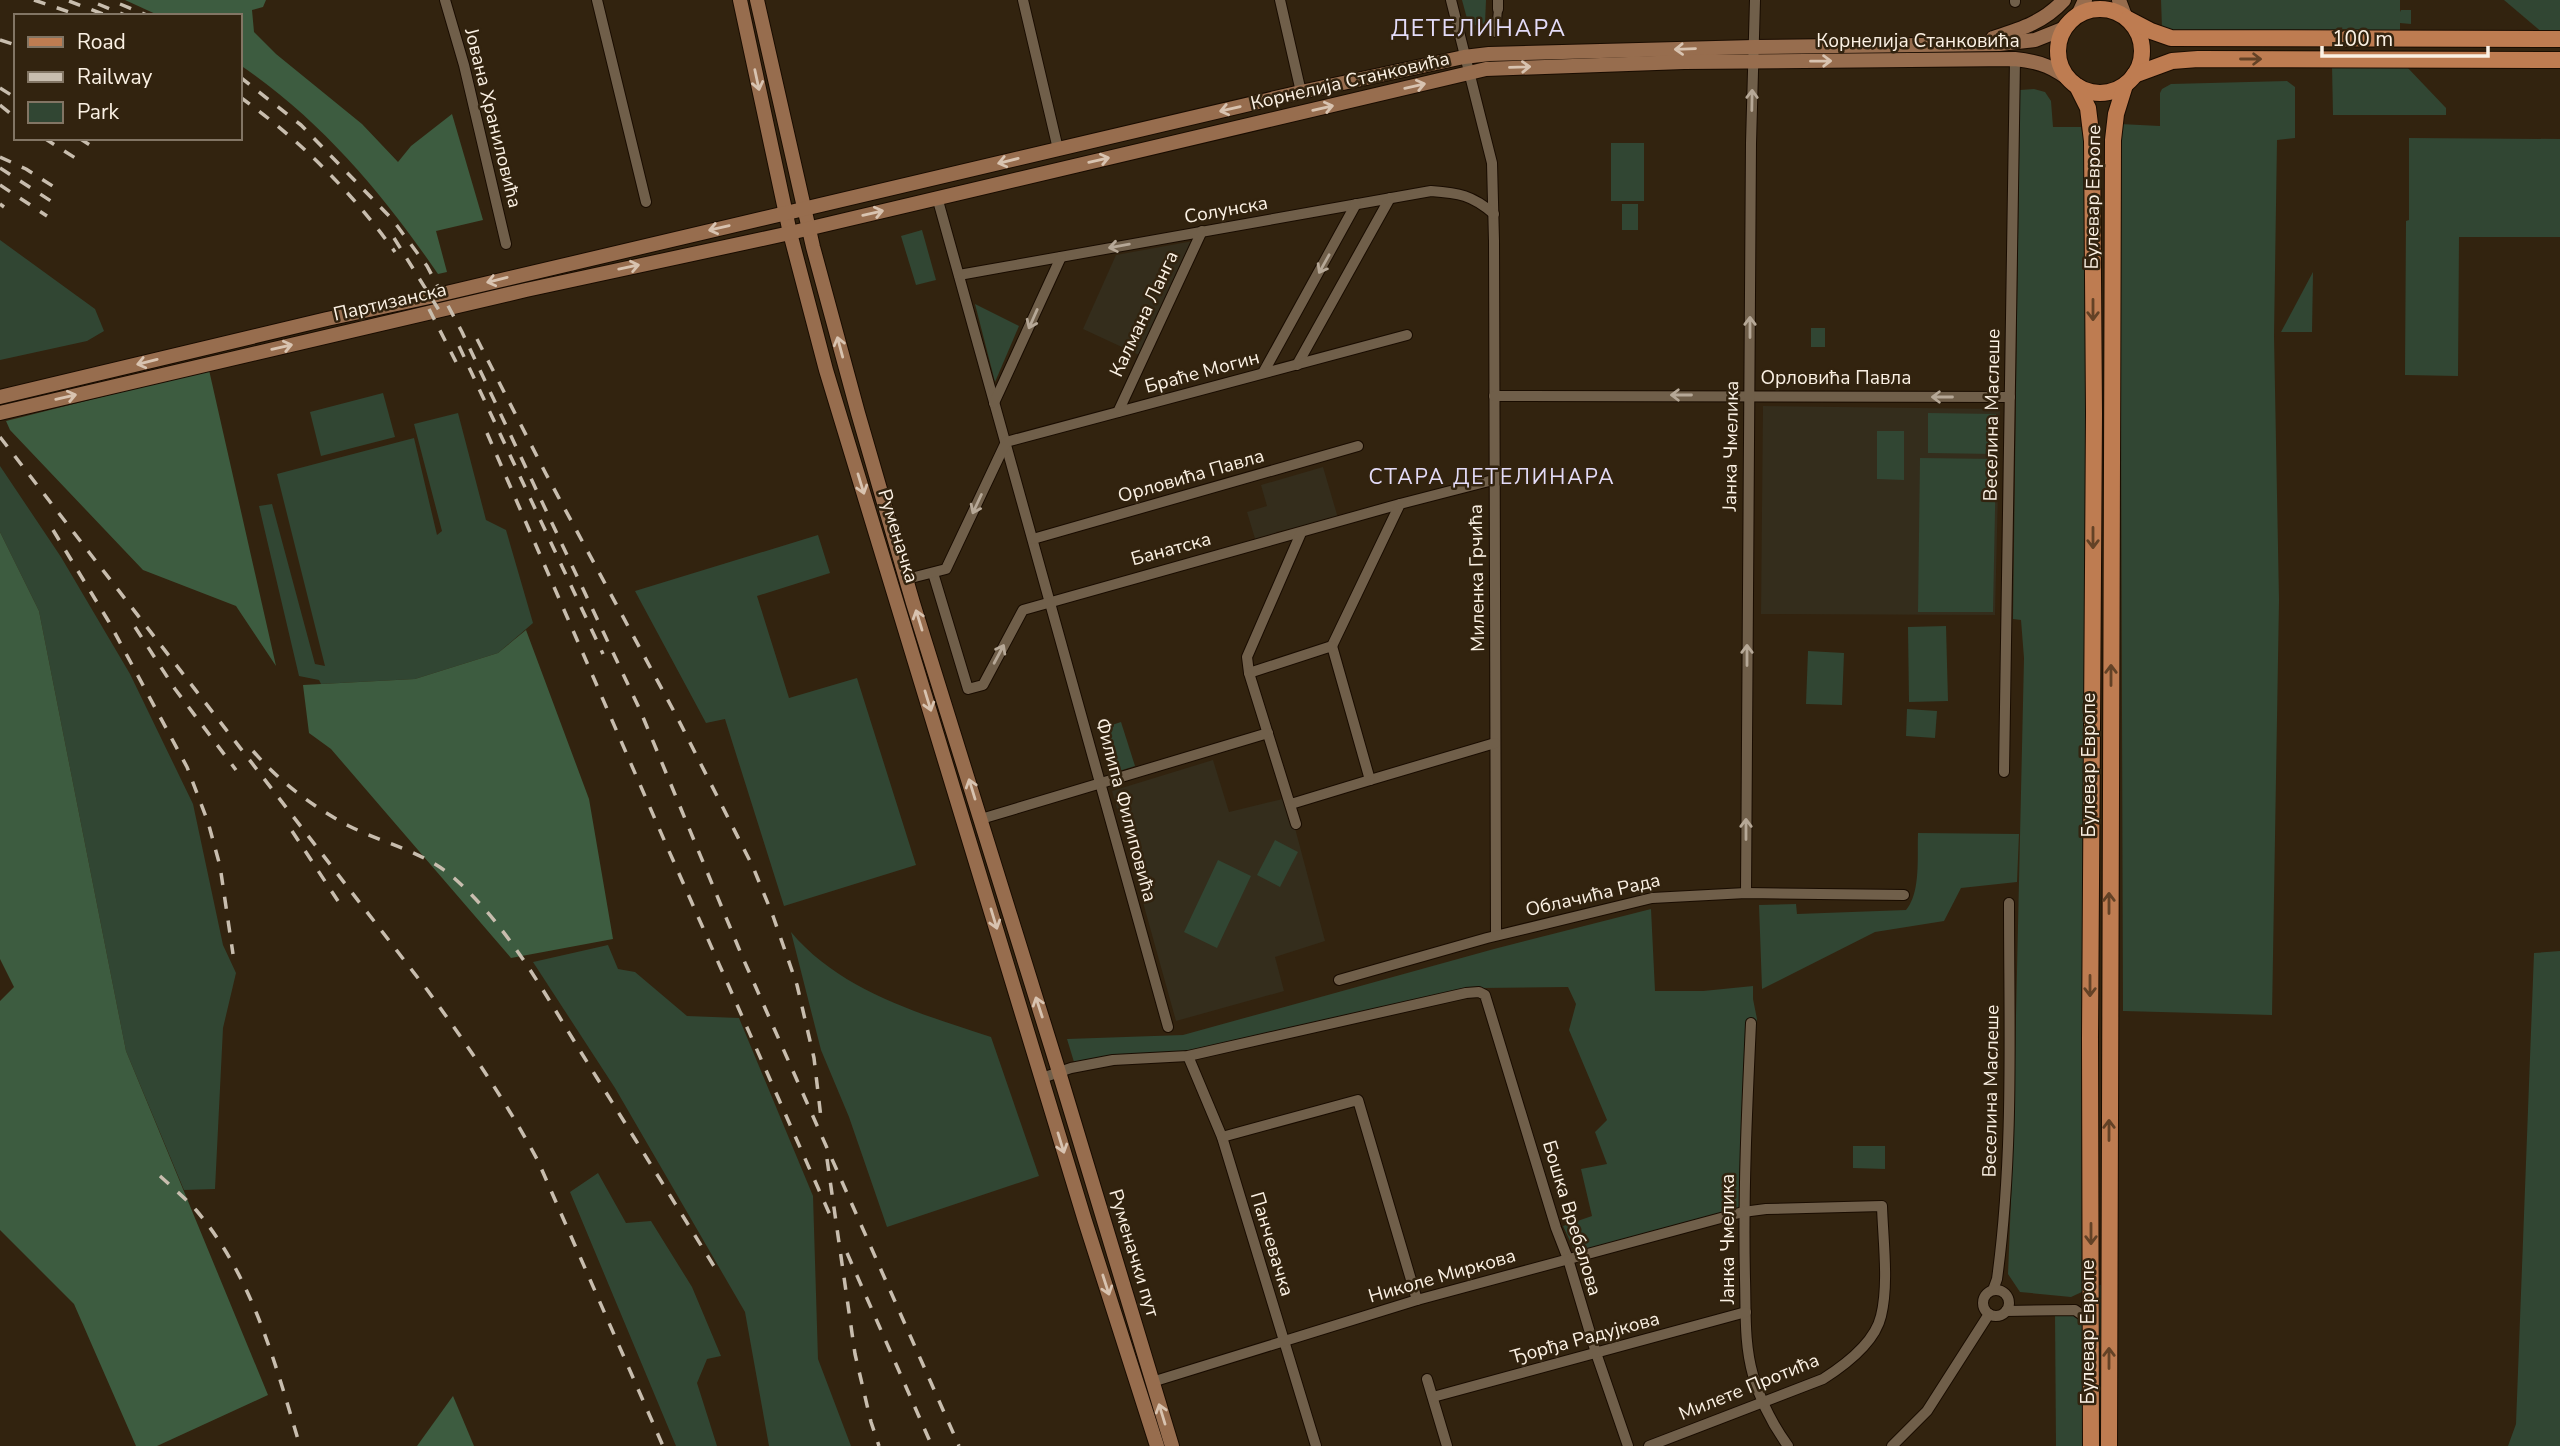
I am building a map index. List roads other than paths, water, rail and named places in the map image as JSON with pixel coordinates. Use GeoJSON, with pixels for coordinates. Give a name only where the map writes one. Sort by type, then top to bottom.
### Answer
{"type":"FeatureCollection","features":[{"type":"Feature","properties":{"kind":"main road","name":"Руменачка"},"geometry":{"type":"LineString","coordinates":[[740,0],[785,213],[832,389],[1042,1078]]}},
{"type":"Feature","properties":{"kind":"main road","name":"Руменачка"},"geometry":{"type":"LineString","coordinates":[[757,0],[808,228],[858,413],[1059,1072]]}},
{"type":"Feature","properties":{"kind":"main road"},"geometry":{"type":"LineString","coordinates":[[1972,45],[2034,24],[2051,15],[2064,0]]}},
{"type":"Feature","properties":{"kind":"main road"},"geometry":{"type":"LineString","coordinates":[[2119,0],[2126,18],[2137,29],[2141,43],[2140,63],[2129,80]]}},
{"type":"Feature","properties":{"kind":"main road"},"geometry":{"type":"LineString","coordinates":[[2560,39],[2171,38],[2151,32],[2126,18],[2101,9],[2081,8],[2065,28],[2059,42],[2059,57],[2064,72],[2076,85],[2101,93],[2114,90],[2129,80],[2172,61],[2198,59],[2560,60]]}},
{"type":"Feature","properties":{"kind":"main road","name":"Корнелија Станковића"},"geometry":{"type":"LineString","coordinates":[[808,228],[1468,72],[1753,54],[1972,45],[2035,40],[2065,28]]}},
{"type":"Feature","properties":{"kind":"main road","name":"Корнелија Станковића"},"geometry":{"type":"LineString","coordinates":[[804,208],[1301,92],[1489,54],[1753,54],[2015,59],[2045,64],[2076,85]]}},
{"type":"Feature","properties":{"kind":"main road","name":"Булевар Европе"},"geometry":{"type":"LineString","coordinates":[[2109,1446],[2113,152],[2116,114],[2129,80]]}},
{"type":"Feature","properties":{"kind":"main road","name":"Булевар Европе"},"geometry":{"type":"LineString","coordinates":[[2076,85],[2088,108],[2092,154],[2094,427],[2090,1024],[2091,1446]]}},
{"type":"Feature","properties":{"kind":"main road","name":"Партизанска"},"geometry":{"type":"LineString","coordinates":[[0,397],[804,208]]}},
{"type":"Feature","properties":{"kind":"main road","name":"Партизанска"},"geometry":{"type":"LineString","coordinates":[[0,412],[526,290],[808,228]]}},
{"type":"Feature","properties":{"kind":"main road","name":"Руменачки пут"},"geometry":{"type":"LineString","coordinates":[[1059,1072],[1172,1446]]}},
{"type":"Feature","properties":{"kind":"main road","name":"Руменачки пут"},"geometry":{"type":"LineString","coordinates":[[1042,1078],[1157,1446]]}},
{"type":"Feature","properties":{"kind":"street","name":"Јована Храниловића"},"geometry":{"type":"LineString","coordinates":[[445,0],[464,65],[506,244]]}},
{"type":"Feature","properties":{"kind":"street"},"geometry":{"type":"LineString","coordinates":[[597,0],[646,202]]}},
{"type":"Feature","properties":{"kind":"street"},"geometry":{"type":"LineString","coordinates":[[1023,0],[1058,149]]}},
{"type":"Feature","properties":{"kind":"street"},"geometry":{"type":"LineString","coordinates":[[1280,0],[1301,92]]}},
{"type":"Feature","properties":{"kind":"street","name":"Миленка Грчића"},"geometry":{"type":"LineString","coordinates":[[1451,0],[1492,163],[1496,935]]}},
{"type":"Feature","properties":{"kind":"street","name":"Јанка Чмелика"},"geometry":{"type":"LineString","coordinates":[[1746,893],[1755,0]]}},
{"type":"Feature","properties":{"kind":"street"},"geometry":{"type":"LineString","coordinates":[[1496,33],[1498,4]]}},
{"type":"Feature","properties":{"kind":"street","name":"Веселина Маслеше"},"geometry":{"type":"LineString","coordinates":[[2004,772],[2015,59]]}},
{"type":"Feature","properties":{"kind":"street","name":"Солунска"},"geometry":{"type":"LineString","coordinates":[[959,275],[1431,191],[1454,192],[1473,197],[1494,214]]}},
{"type":"Feature","properties":{"kind":"street","name":"Филипа Филиповића"},"geometry":{"type":"LineString","coordinates":[[937,197],[1168,1027]]}},
{"type":"Feature","properties":{"kind":"street"},"geometry":{"type":"LineString","coordinates":[[1297,365],[1390,198]]}},
{"type":"Feature","properties":{"kind":"street"},"geometry":{"type":"LineString","coordinates":[[1263,373],[1356,204]]}},
{"type":"Feature","properties":{"kind":"street","name":"Калмана Ланга"},"geometry":{"type":"LineString","coordinates":[[1118,412],[1202,232]]}},
{"type":"Feature","properties":{"kind":"street"},"geometry":{"type":"LineString","coordinates":[[994,403],[1061,257]]}},
{"type":"Feature","properties":{"kind":"street","name":"Браће Могин"},"geometry":{"type":"LineString","coordinates":[[1006,442],[1407,335]]}},
{"type":"Feature","properties":{"kind":"street","name":"Орловића Павла"},"geometry":{"type":"LineString","coordinates":[[1494,396],[2010,397]]}},
{"type":"Feature","properties":{"kind":"street"},"geometry":{"type":"LineString","coordinates":[[907,579],[946,569],[1006,442]]}},
{"type":"Feature","properties":{"kind":"street","name":"Орловића Павла"},"geometry":{"type":"LineString","coordinates":[[1033,539],[1358,446]]}},
{"type":"Feature","properties":{"kind":"street","name":"Банатска"},"geometry":{"type":"LineString","coordinates":[[1051,601],[1493,480]]}},
{"type":"Feature","properties":{"kind":"street"},"geometry":{"type":"LineString","coordinates":[[1370,780],[1332,646],[1400,504]]}},
{"type":"Feature","properties":{"kind":"street"},"geometry":{"type":"LineString","coordinates":[[1296,824],[1249,673],[1247,657],[1301,533]]}},
{"type":"Feature","properties":{"kind":"street","name":"Руменачка"},"geometry":{"type":"LineString","coordinates":[[933,573],[968,689],[983,685],[1023,610],[1051,601]]}},
{"type":"Feature","properties":{"kind":"street"},"geometry":{"type":"LineString","coordinates":[[1249,673],[1332,646]]}},
{"type":"Feature","properties":{"kind":"street"},"geometry":{"type":"LineString","coordinates":[[981,820],[1268,733]]}},
{"type":"Feature","properties":{"kind":"street"},"geometry":{"type":"LineString","coordinates":[[1291,804],[1495,743]]}},
{"type":"Feature","properties":{"kind":"street","name":"Облачића Рада"},"geometry":{"type":"LineString","coordinates":[[1339,979],[1496,935],[1652,898],[1746,893],[1903,895]]}},
{"type":"Feature","properties":{"kind":"street","name":"Веселина Маслеше"},"geometry":{"type":"LineString","coordinates":[[1996,1286],[2005,1219],[2008,1163],[2009,903]]}},
{"type":"Feature","properties":{"kind":"street","name":"Бошка Вребалова"},"geometry":{"type":"LineString","coordinates":[[1188,1056],[1466,993],[1479,992],[1488,999],[1556,1228],[1628,1446]]}},
{"type":"Feature","properties":{"kind":"street","name":"Јанка Чмелика"},"geometry":{"type":"LineString","coordinates":[[1751,1023],[1743,1212],[1748,1354],[1763,1402],[1788,1446]]}},
{"type":"Feature","properties":{"kind":"street"},"geometry":{"type":"LineString","coordinates":[[1042,1078],[1113,1060],[1188,1056]]}},
{"type":"Feature","properties":{"kind":"street","name":"Панчевачка"},"geometry":{"type":"LineString","coordinates":[[1188,1056],[1222,1137],[1316,1446]]}},
{"type":"Feature","properties":{"kind":"street"},"geometry":{"type":"LineString","coordinates":[[1222,1137],[1358,1100],[1417,1300]]}},
{"type":"Feature","properties":{"kind":"street","name":"Милете Протића"},"geometry":{"type":"LineString","coordinates":[[1648,1446],[1823,1379],[1839,1369],[1874,1331],[1881,1317],[1884,1287],[1882,1206],[1743,1212]]}},
{"type":"Feature","properties":{"kind":"street","name":"Николе Миркова"},"geometry":{"type":"LineString","coordinates":[[1152,1382],[1417,1300],[1743,1212]]}},
{"type":"Feature","properties":{"kind":"street"},"geometry":{"type":"LineString","coordinates":[[2010,1308],[2007,1295],[1996,1286],[1985,1294],[1982,1302],[1984,1310],[1997,1316],[2010,1308],[2075,1310]]}},
{"type":"Feature","properties":{"kind":"street","name":"Булевар Европе"},"geometry":{"type":"LineString","coordinates":[[2092,1291],[2085,1303],[2075,1310],[2092,1322]]}},
{"type":"Feature","properties":{"kind":"street","name":"Ђорђа Радујкова"},"geometry":{"type":"LineString","coordinates":[[1433,1397],[1746,1312]]}},
{"type":"Feature","properties":{"kind":"street"},"geometry":{"type":"LineString","coordinates":[[1892,1446],[1927,1411],[1989,1314]]}},
{"type":"Feature","properties":{"kind":"street"},"geometry":{"type":"LineString","coordinates":[[1427,1379],[1447,1446]]}},
{"type":"Feature","properties":{"kind":"railway"},"geometry":{"type":"LineString","coordinates":[[34,0],[75,14]]}},
{"type":"Feature","properties":{"kind":"railway"},"geometry":{"type":"LineString","coordinates":[[69,1],[103,14]]}},
{"type":"Feature","properties":{"kind":"railway"},"geometry":{"type":"LineString","coordinates":[[98,4],[122,14]]}},
{"type":"Feature","properties":{"kind":"railway"},"geometry":{"type":"LineString","coordinates":[[120,4],[144,14]]}},
{"type":"Feature","properties":{"kind":"railway"},"geometry":{"type":"LineString","coordinates":[[0,40],[14,44]]}},
{"type":"Feature","properties":{"kind":"railway"},"geometry":{"type":"LineString","coordinates":[[242,79],[301,125],[392,219],[427,266],[462,332],[640,710],[742,956],[959,1446]]}},
{"type":"Feature","properties":{"kind":"railway"},"geometry":{"type":"LineString","coordinates":[[0,88],[14,97]]}},
{"type":"Feature","properties":{"kind":"railway"},"geometry":{"type":"LineString","coordinates":[[242,99],[324,168],[395,252]]}},
{"type":"Feature","properties":{"kind":"railway"},"geometry":{"type":"LineString","coordinates":[[0,105],[14,116]]}},
{"type":"Feature","properties":{"kind":"railway"},"geometry":{"type":"LineString","coordinates":[[47,140],[80,161]]}},
{"type":"Feature","properties":{"kind":"railway"},"geometry":{"type":"LineString","coordinates":[[82,140],[90,145]]}},
{"type":"Feature","properties":{"kind":"railway"},"geometry":{"type":"LineString","coordinates":[[0,157],[26,169],[62,192]]}},
{"type":"Feature","properties":{"kind":"railway"},"geometry":{"type":"LineString","coordinates":[[0,168],[54,203]]}},
{"type":"Feature","properties":{"kind":"railway"},"geometry":{"type":"LineString","coordinates":[[0,185],[47,216]]}},
{"type":"Feature","properties":{"kind":"railway"},"geometry":{"type":"LineString","coordinates":[[0,204],[4,207]]}},
{"type":"Feature","properties":{"kind":"railway"},"geometry":{"type":"LineString","coordinates":[[394,238],[442,315]]}},
{"type":"Feature","properties":{"kind":"railway"},"geometry":{"type":"LineString","coordinates":[[429,309],[456,362]]}},
{"type":"Feature","properties":{"kind":"railway"},"geometry":{"type":"LineString","coordinates":[[477,339],[546,474],[677,717],[753,867],[797,985],[814,1058],[821,1118]]}},
{"type":"Feature","properties":{"kind":"railway"},"geometry":{"type":"LineString","coordinates":[[459,346],[603,654]]}},
{"type":"Feature","properties":{"kind":"railway"},"geometry":{"type":"LineString","coordinates":[[487,433],[830,1215]]}},
{"type":"Feature","properties":{"kind":"railway"},"geometry":{"type":"LineString","coordinates":[[0,437],[428,991],[486,1074],[538,1161],[663,1446]]}},
{"type":"Feature","properties":{"kind":"railway"},"geometry":{"type":"LineString","coordinates":[[53,530],[109,622],[187,767],[208,822],[220,866],[233,954]]}},
{"type":"Feature","properties":{"kind":"railway"},"geometry":{"type":"LineString","coordinates":[[135,627],[175,689],[236,770]]}},
{"type":"Feature","properties":{"kind":"railway"},"geometry":{"type":"LineString","coordinates":[[253,751],[286,783],[323,811],[349,826],[443,869],[491,916],[537,981],[717,1271]]}},
{"type":"Feature","properties":{"kind":"railway"},"geometry":{"type":"LineString","coordinates":[[292,831],[338,901]]}},
{"type":"Feature","properties":{"kind":"railway"},"geometry":{"type":"LineString","coordinates":[[827,1159],[855,1354],[879,1446]]}},
{"type":"Feature","properties":{"kind":"railway"},"geometry":{"type":"LineString","coordinates":[[160,1176],[196,1210],[233,1263],[260,1322],[300,1446]]}},
{"type":"Feature","properties":{"kind":"railway"},"geometry":{"type":"LineString","coordinates":[[847,1253],[932,1446]]}},
{"type":"Feature","properties":{"kind":"district","name":"ДЕТЕЛИНАРА"},"geometry":{"type":"Point","coordinates":[1479,28]}},
{"type":"Feature","properties":{"kind":"district","name":"СТАРА ДЕТЕЛИНАРА"},"geometry":{"type":"Point","coordinates":[1492,477]}}]}
